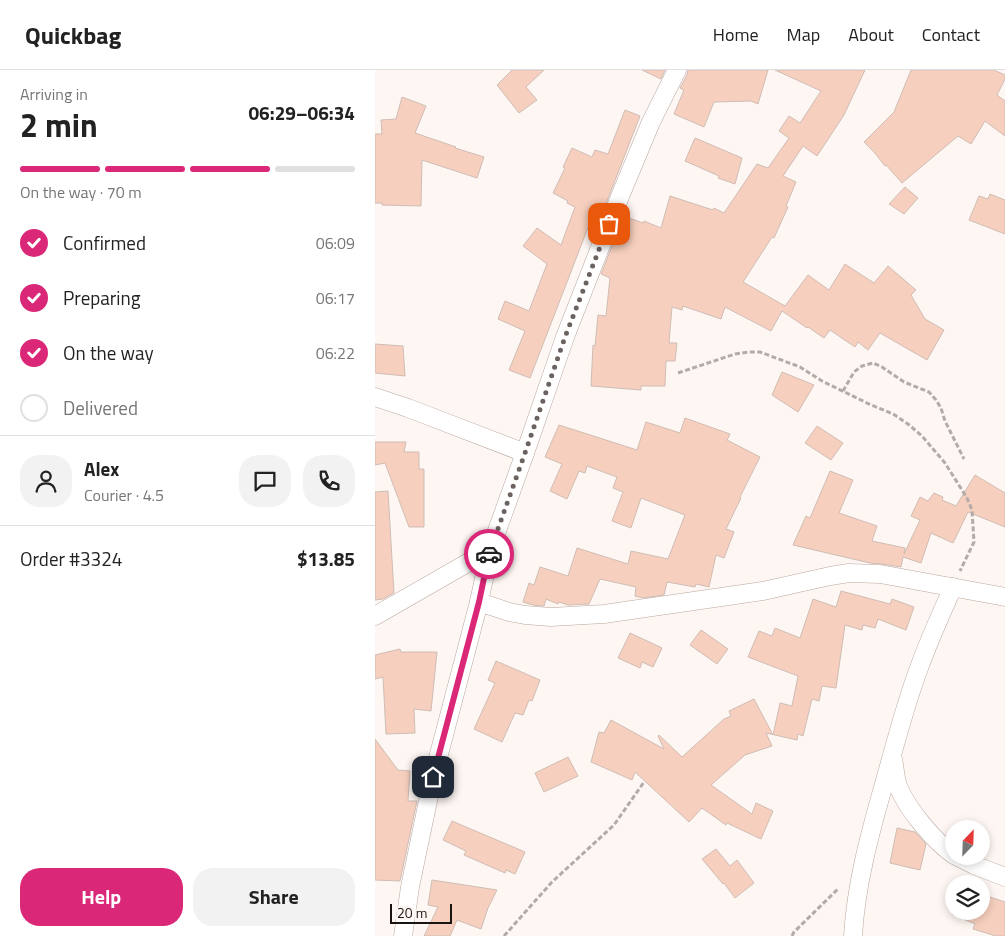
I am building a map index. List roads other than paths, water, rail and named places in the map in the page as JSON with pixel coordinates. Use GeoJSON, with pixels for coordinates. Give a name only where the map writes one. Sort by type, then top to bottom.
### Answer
{"type":"FeatureCollection","features":[{"type":"Feature","properties":{"kind":"street"},"geometry":{"type":"LineString","coordinates":[[403,936],[410,887],[433,777],[479,602],[490,550],[565,337],[651,122],[677,70]]}},
{"type":"Feature","properties":{"kind":"street"},"geometry":{"type":"LineString","coordinates":[[375,397],[525,453]]}},
{"type":"Feature","properties":{"kind":"street"},"geometry":{"type":"LineString","coordinates":[[375,616],[490,550]]}},
{"type":"Feature","properties":{"kind":"street"},"geometry":{"type":"LineString","coordinates":[[479,602],[509,612],[551,616],[604,614],[763,591],[849,573],[880,574],[1005,597]]}},
{"type":"Feature","properties":{"kind":"street"},"geometry":{"type":"LineString","coordinates":[[853,936],[861,877],[877,806],[919,669],[953,587]]}},
{"type":"Feature","properties":{"kind":"street"},"geometry":{"type":"LineString","coordinates":[[892,755],[897,784],[903,796],[927,830],[945,847]]}},
{"type":"Feature","properties":{"kind":"street"},"geometry":{"type":"LineString","coordinates":[[974,865],[1005,877]]}}]}
